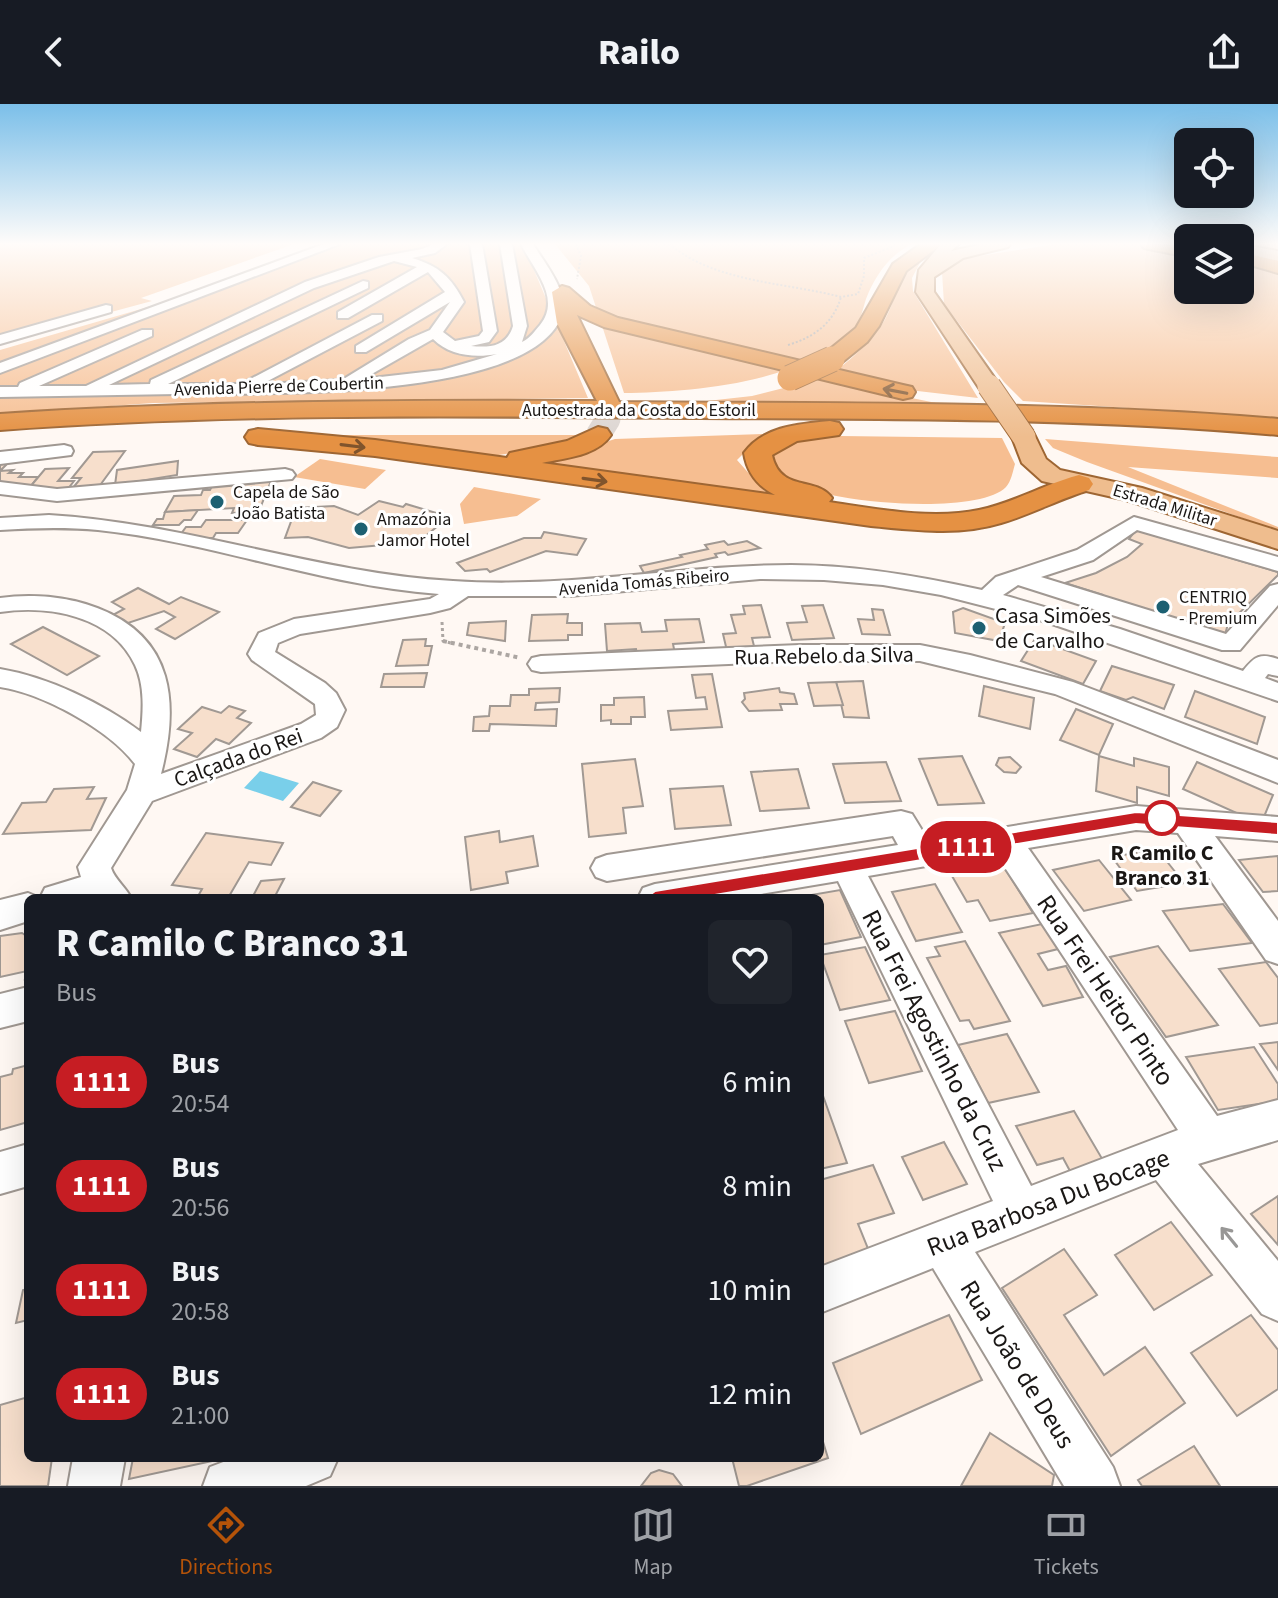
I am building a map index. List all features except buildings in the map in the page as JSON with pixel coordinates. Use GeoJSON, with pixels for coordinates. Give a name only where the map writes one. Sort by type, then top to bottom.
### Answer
{"type":"FeatureCollection","features":[{"type":"Feature","properties":{"kind":"highway"},"geometry":{"type":"LineString","coordinates":[[568,308],[568,323],[612,404],[737,392],[790,378],[832,359],[858,339],[877,308]]}},
{"type":"Feature","properties":{"kind":"highway"},"geometry":{"type":"LineString","coordinates":[[582,308],[611,323],[833,378],[921,396],[1084,412]]}},
{"type":"Feature","properties":{"kind":"highway","name":"Autoestrada da Costa do Estoril"},"geometry":{"type":"LineString","coordinates":[[0,422],[138,413],[612,404],[1084,412],[1278,427]]}},
{"type":"Feature","properties":{"kind":"highway","name":"Autoestrada da Costa do Estoril"},"geometry":{"type":"LineString","coordinates":[[0,436],[72,440],[202,425],[439,423],[1077,429],[1278,442]]}},
{"type":"Feature","properties":{"kind":"highway"},"geometry":{"type":"LineString","coordinates":[[864,426],[788,435],[765,446],[758,453],[758,460],[768,479],[789,491],[831,502],[947,510],[983,506],[1006,497],[1051,466]]}},
{"type":"Feature","properties":{"kind":"highway"},"geometry":{"type":"LineString","coordinates":[[462,463],[549,455],[575,448],[598,435]]}},
{"type":"Feature","properties":{"kind":"highway"},"geometry":{"type":"LineString","coordinates":[[72,440],[312,441],[871,517],[941,522],[986,518],[1024,506],[1048,492],[1051,466]]}},
{"type":"Feature","properties":{"kind":"main road"},"geometry":{"type":"LineString","coordinates":[[935,308],[989,386],[1051,466]]}},
{"type":"Feature","properties":{"kind":"main road","name":"Estrada Militar"},"geometry":{"type":"LineString","coordinates":[[1051,466],[1278,540]]}},
{"type":"Feature","properties":{"kind":"street"},"geometry":{"type":"LineString","coordinates":[[0,340],[108,308]]}},
{"type":"Feature","properties":{"kind":"street"},"geometry":{"type":"LineString","coordinates":[[0,347],[130,308]]}},
{"type":"Feature","properties":{"kind":"street"},"geometry":{"type":"LineString","coordinates":[[1,368],[158,308]]}},
{"type":"Feature","properties":{"kind":"street"},"geometry":{"type":"LineString","coordinates":[[187,316],[205,308]]}},
{"type":"Feature","properties":{"kind":"street"},"geometry":{"type":"LineString","coordinates":[[85,390],[260,308]]}},
{"type":"Feature","properties":{"kind":"street"},"geometry":{"type":"LineString","coordinates":[[136,390],[189,371],[316,308]]}},
{"type":"Feature","properties":{"kind":"street"},"geometry":{"type":"LineString","coordinates":[[329,322],[353,308]]}},
{"type":"Feature","properties":{"kind":"street"},"geometry":{"type":"LineString","coordinates":[[351,355],[428,308]]}},
{"type":"Feature","properties":{"kind":"street"},"geometry":{"type":"LineString","coordinates":[[441,339],[454,308]]}},
{"type":"Feature","properties":{"kind":"street"},"geometry":{"type":"LineString","coordinates":[[330,387],[362,375],[414,342],[441,339],[474,343],[489,334],[485,308]]}},
{"type":"Feature","properties":{"kind":"street"},"geometry":{"type":"LineString","coordinates":[[441,339],[465,350],[504,348],[516,340],[520,326],[517,308]]}},
{"type":"Feature","properties":{"kind":"street","name":"Avenida Pierre de Coubertin"},"geometry":{"type":"LineString","coordinates":[[7,392],[330,387],[394,382],[449,373],[505,356],[548,329],[556,308]]}},
{"type":"Feature","properties":{"kind":"street"},"geometry":{"type":"LineString","coordinates":[[240,389],[392,309]]}},
{"type":"Feature","properties":{"kind":"street"},"geometry":{"type":"LineString","coordinates":[[7,392],[161,327]]}},
{"type":"Feature","properties":{"kind":"street"},"geometry":{"type":"LineString","coordinates":[[280,388],[325,369]]}},
{"type":"Feature","properties":{"kind":"street"},"geometry":{"type":"LineString","coordinates":[[174,389],[230,373]]}},
{"type":"Feature","properties":{"kind":"street"},"geometry":{"type":"LineString","coordinates":[[0,458],[72,440]]}},
{"type":"Feature","properties":{"kind":"street"},"geometry":{"type":"LineString","coordinates":[[0,488],[38,495],[125,491],[285,475]]}},
{"type":"Feature","properties":{"kind":"street"},"geometry":{"type":"LineString","coordinates":[[0,511],[114,505],[126,497],[125,491]]}},
{"type":"Feature","properties":{"kind":"street","name":"Avenida Tomás Ribeiro"},"geometry":{"type":"LineString","coordinates":[[0,524],[32,520],[103,524],[308,570],[460,590],[571,589],[736,575],[821,572],[930,583],[1083,624],[1264,666],[1278,692]]}},
{"type":"Feature","properties":{"kind":"street"},"geometry":{"type":"LineString","coordinates":[[990,598],[995,588],[1016,577],[1085,555],[1134,523],[1278,564]]}},
{"type":"Feature","properties":{"kind":"street"},"geometry":{"type":"LineString","coordinates":[[1016,577],[1231,644],[1278,591]]}},
{"type":"Feature","properties":{"kind":"street","name":"Calçada do Rei"},"geometry":{"type":"LineString","coordinates":[[141,793],[311,731],[328,720],[332,711],[331,702],[322,693],[261,654],[268,638],[294,627],[442,603],[460,590]]}},
{"type":"Feature","properties":{"kind":"street"},"geometry":{"type":"LineString","coordinates":[[0,605],[41,602],[74,607],[113,628],[133,645],[152,675],[155,713],[149,762],[141,793],[94,867],[107,892]]}},
{"type":"Feature","properties":{"kind":"street","name":"Rua Rebelo da Silva"},"geometry":{"type":"LineString","coordinates":[[541,664],[841,652],[920,653],[1064,688],[1278,772]]}},
{"type":"Feature","properties":{"kind":"street"},"geometry":{"type":"LineString","coordinates":[[0,678],[21,681],[112,726],[129,738],[149,762]]}},
{"type":"Feature","properties":{"kind":"street"},"geometry":{"type":"LineString","coordinates":[[705,894],[847,867],[913,843],[1005,841],[1136,818],[1278,829]]}},
{"type":"Feature","properties":{"kind":"street"},"geometry":{"type":"LineString","coordinates":[[1187,822],[1278,949]]}},
{"type":"Feature","properties":{"kind":"street"},"geometry":{"type":"LineString","coordinates":[[607,868],[901,823],[913,843]]}},
{"type":"Feature","properties":{"kind":"street","name":"Rua Frei Heitor Pinto"},"geometry":{"type":"LineString","coordinates":[[1005,841],[1208,1139]]}},
{"type":"Feature","properties":{"kind":"street","name":"Rua Frei Agostinho da Cruz"},"geometry":{"type":"LineString","coordinates":[[847,867],[1022,1213]]}},
{"type":"Feature","properties":{"kind":"street"},"geometry":{"type":"LineString","coordinates":[[0,915],[24,908]]}},
{"type":"Feature","properties":{"kind":"street"},"geometry":{"type":"LineString","coordinates":[[0,1011],[24,1005]]}},
{"type":"Feature","properties":{"kind":"street","name":"Rua Barbosa Du Bocage"},"geometry":{"type":"LineString","coordinates":[[824,1288],[1208,1139],[1278,1120]]}},
{"type":"Feature","properties":{"kind":"street"},"geometry":{"type":"LineString","coordinates":[[1164,1156],[1278,1298]]}},
{"type":"Feature","properties":{"kind":"street"},"geometry":{"type":"LineString","coordinates":[[0,1173],[24,1166]]}},
{"type":"Feature","properties":{"kind":"street","name":"Rua João de Deus"},"geometry":{"type":"LineString","coordinates":[[943,1242],[1094,1486]]}},
{"type":"Feature","properties":{"kind":"street"},"geometry":{"type":"LineString","coordinates":[[94,1486],[98,1462]]}},
{"type":"Feature","properties":{"kind":"street"},"geometry":{"type":"LineString","coordinates":[[229,1486],[300,1462]]}},
{"type":"Feature","properties":{"kind":"path"},"geometry":{"type":"LineString","coordinates":[[781,348],[821,331],[837,315],[838,308]]}},
{"type":"Feature","properties":{"kind":"path"},"geometry":{"type":"LineString","coordinates":[[410,609],[421,622],[443,622],[443,641],[541,664]]}},
{"type":"Feature","properties":{"kind":"shaded area"},"geometry":{"type":"Polygon","coordinates":[[[0,308],[124,308],[0,342],[0,308]]]}},
{"type":"Feature","properties":{"kind":"shaded area"},"geometry":{"type":"Polygon","coordinates":[[[143,308],[550,308],[588,398],[153,403],[0,414],[0,350],[143,308]]]}},
{"type":"Feature","properties":{"kind":"shaded area"},"geometry":{"type":"Polygon","coordinates":[[[596,308],[863,308],[855,327],[834,346],[809,361],[779,372],[715,386],[624,393],[596,308]]]}},
{"type":"Feature","properties":{"kind":"shaded area"},"geometry":{"type":"Polygon","coordinates":[[[890,308],[924,308],[978,398],[909,390],[834,373],[865,345],[890,308]]]}},
{"type":"Feature","properties":{"kind":"shaded area"},"geometry":{"type":"Polygon","coordinates":[[[947,308],[1278,308],[1278,418],[1023,401],[1004,382],[947,308]]]}},
{"type":"Feature","properties":{"kind":"shaded area"},"geometry":{"type":"Polygon","coordinates":[[[819,379],[941,404],[698,402],[752,396],[819,379]]]}},
{"type":"Feature","properties":{"kind":"shaded area"},"geometry":{"type":"Polygon","coordinates":[[[763,434],[737,460],[769,496],[534,465],[615,439],[763,434]]]}},
{"type":"Feature","properties":{"kind":"shaded area"},"geometry":{"type":"Polygon","coordinates":[[[320,435],[580,435],[536,449],[486,457],[320,435]]]}},
{"type":"Feature","properties":{"kind":"shaded area"},"geometry":{"type":"Polygon","coordinates":[[[839,436],[1002,438],[1015,464],[1008,485],[989,496],[931,504],[860,500],[827,494],[800,487],[782,478],[776,471],[771,456],[778,450],[803,440],[839,436]]]}},
{"type":"Feature","properties":{"kind":"shaded area"},"geometry":{"type":"Polygon","coordinates":[[[1045,439],[1278,457],[1278,478],[1128,467],[1278,527],[1278,531],[1087,462],[1053,448],[1045,439]]]}},
{"type":"Feature","properties":{"kind":"shaded area"},"geometry":{"type":"Polygon","coordinates":[[[320,459],[386,470],[365,489],[294,477],[320,459]]]}},
{"type":"Feature","properties":{"kind":"shaded area"},"geometry":{"type":"Polygon","coordinates":[[[474,487],[541,499],[517,516],[464,524],[460,504],[474,487]]]}},
{"type":"Feature","properties":{"kind":"water"},"geometry":{"type":"Polygon","coordinates":[[[260,771],[299,783],[283,801],[244,788],[260,771]]]}},
{"type":"Feature","properties":{"kind":"tunnel"},"geometry":{"type":"LineString","coordinates":[[598,435],[608,419],[608,400]]}},
{"type":"Feature","properties":{"kind":"bus line","name":"1111"},"geometry":{"type":"LineString","coordinates":[[680,894],[1136,818],[1278,829]]}},
{"type":"Feature","properties":{"kind":"place","name":"Capela de São João Batista"},"geometry":{"type":"Point","coordinates":[217,502]}},
{"type":"Feature","properties":{"kind":"place","name":"Amazónia Jamor Hotel"},"geometry":{"type":"Point","coordinates":[361,529]}},
{"type":"Feature","properties":{"kind":"place","name":"CENTRIQ - Premium"},"geometry":{"type":"Point","coordinates":[1163,607]}},
{"type":"Feature","properties":{"kind":"place","name":"Casa Simões de Carvalho"},"geometry":{"type":"Point","coordinates":[979,628]}},
{"type":"Feature","properties":{"kind":"place","name":"R Camilo C Branco 31"},"geometry":{"type":"Point","coordinates":[1162,818]}}]}
